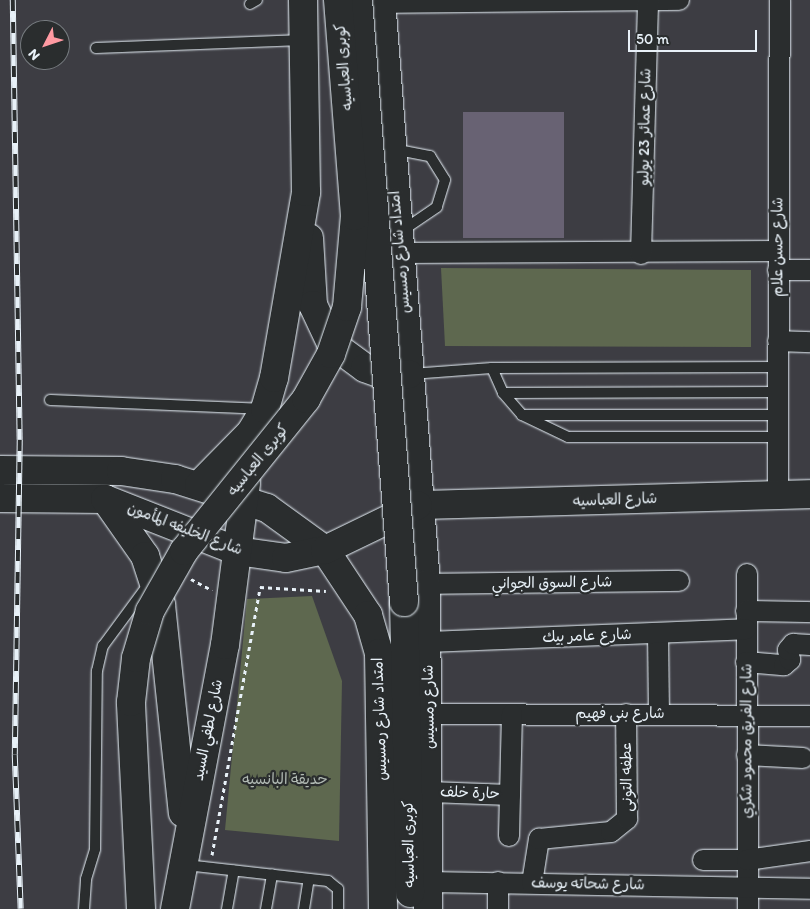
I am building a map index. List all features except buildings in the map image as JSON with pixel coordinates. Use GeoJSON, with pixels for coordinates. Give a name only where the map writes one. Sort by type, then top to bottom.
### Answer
{"type":"FeatureCollection","features":[{"type":"Feature","properties":{"kind":"main road"},"geometry":{"type":"LineString","coordinates":[[303,0],[307,40],[306,192],[313,305],[320,325],[331,343],[365,368],[384,375],[410,374]]}},
{"type":"Feature","properties":{"kind":"main road","name":"كوبرى العباسيه"},"geometry":{"type":"LineString","coordinates":[[141,909],[132,702],[136,658],[150,611],[184,551],[306,399],[331,354],[347,307],[355,216],[338,0]]}},
{"type":"Feature","properties":{"kind":"main road","name":"كوبرى العباسيه"},"geometry":{"type":"LineString","coordinates":[[373,1],[404,602],[411,909]]}},
{"type":"Feature","properties":{"kind":"main road","name":"امتداد شارع رمسيس"},"geometry":{"type":"LineString","coordinates":[[373,1],[392,149],[419,505]]}},
{"type":"Feature","properties":{"kind":"main road"},"geometry":{"type":"LineString","coordinates":[[199,485],[251,432],[265,409],[306,192]]}},
{"type":"Feature","properties":{"kind":"main road"},"geometry":{"type":"LineString","coordinates":[[237,551],[251,432]]}},
{"type":"Feature","properties":{"kind":"main road"},"geometry":{"type":"LineString","coordinates":[[0,470],[121,471],[199,485],[244,499]]}},
{"type":"Feature","properties":{"kind":"main road","name":"شارع العباسيه"},"geometry":{"type":"LineString","coordinates":[[419,505],[810,494]]}},
{"type":"Feature","properties":{"kind":"main road","name":"شارع الخليفه المأمون"},"geometry":{"type":"LineString","coordinates":[[0,498],[105,499],[237,551],[286,558],[325,550],[419,505]]}},
{"type":"Feature","properties":{"kind":"main road"},"geometry":{"type":"LineString","coordinates":[[105,499],[133,535],[153,578],[167,631],[184,855]]}},
{"type":"Feature","properties":{"kind":"main road","name":"امتداد شارع رمسيس"},"geometry":{"type":"LineString","coordinates":[[244,499],[290,520],[325,550],[368,615],[379,653],[383,909]]}},
{"type":"Feature","properties":{"kind":"main road","name":"شارع رمسيس"},"geometry":{"type":"LineString","coordinates":[[419,505],[426,584],[430,714],[428,909]]}},
{"type":"Feature","properties":{"kind":"main road","name":"شارع لطفي السيد"},"geometry":{"type":"LineString","coordinates":[[174,909],[225,645],[237,551]]}},
{"type":"Feature","properties":{"kind":"street"},"geometry":{"type":"LineString","coordinates":[[373,1],[679,0]]}},
{"type":"Feature","properties":{"kind":"street","name":"شارع حسن علام"},"geometry":{"type":"LineString","coordinates":[[778,494],[780,0]]}},
{"type":"Feature","properties":{"kind":"street","name":"شارع عمائر 23 يوليو"},"geometry":{"type":"LineString","coordinates":[[641,254],[648,1]]}},
{"type":"Feature","properties":{"kind":"street"},"geometry":{"type":"LineString","coordinates":[[400,243],[778,260],[810,270]]}},
{"type":"Feature","properties":{"kind":"street"},"geometry":{"type":"LineString","coordinates":[[778,341],[810,342]]}},
{"type":"Feature","properties":{"kind":"street","name":"شارع الفريق محمود شكري"},"geometry":{"type":"LineString","coordinates":[[747,574],[748,909]]}},
{"type":"Feature","properties":{"kind":"street","name":"شارع السوق الجواني"},"geometry":{"type":"LineString","coordinates":[[426,584],[679,581]]}},
{"type":"Feature","properties":{"kind":"street","name":"شارع عامر بيك"},"geometry":{"type":"LineString","coordinates":[[428,642],[658,633],[810,612]]}},
{"type":"Feature","properties":{"kind":"street"},"geometry":{"type":"LineString","coordinates":[[658,633],[659,715]]}},
{"type":"Feature","properties":{"kind":"street"},"geometry":{"type":"LineString","coordinates":[[746,662],[784,665],[790,660],[788,650],[793,644],[810,645]]}},
{"type":"Feature","properties":{"kind":"street","name":"شارع بنى فهيم"},"geometry":{"type":"LineString","coordinates":[[430,714],[810,716]]}},
{"type":"Feature","properties":{"kind":"street"},"geometry":{"type":"LineString","coordinates":[[509,836],[512,714]]}},
{"type":"Feature","properties":{"kind":"street","name":"عطفه التونى"},"geometry":{"type":"LineString","coordinates":[[532,883],[538,839],[611,832],[628,820],[626,714]]}},
{"type":"Feature","properties":{"kind":"street"},"geometry":{"type":"LineString","coordinates":[[747,755],[803,758]]}},
{"type":"Feature","properties":{"kind":"street","name":"حارة خلف"},"geometry":{"type":"LineString","coordinates":[[430,792],[510,795]]}},
{"type":"Feature","properties":{"kind":"street"},"geometry":{"type":"LineString","coordinates":[[703,860],[747,860],[810,851]]}},
{"type":"Feature","properties":{"kind":"street","name":"شارع شحاته يوسف"},"geometry":{"type":"LineString","coordinates":[[428,882],[810,888]]}},
{"type":"Feature","properties":{"kind":"street"},"geometry":{"type":"LineString","coordinates":[[498,882],[498,909]]}},
{"type":"Feature","properties":{"kind":"lane"},"geometry":{"type":"LineString","coordinates":[[96,48],[307,40]]}},
{"type":"Feature","properties":{"kind":"lane"},"geometry":{"type":"LineString","coordinates":[[392,149],[430,156],[445,180],[437,206],[400,243]]}},
{"type":"Feature","properties":{"kind":"lane"},"geometry":{"type":"LineString","coordinates":[[410,374],[492,368],[778,368]]}},
{"type":"Feature","properties":{"kind":"lane"},"geometry":{"type":"LineString","coordinates":[[492,368],[503,393],[522,415],[551,433],[585,439],[777,437]]}},
{"type":"Feature","properties":{"kind":"lane"},"geometry":{"type":"LineString","coordinates":[[503,393],[778,392]]}},
{"type":"Feature","properties":{"kind":"lane"},"geometry":{"type":"LineString","coordinates":[[50,400],[265,409]]}},
{"type":"Feature","properties":{"kind":"lane"},"geometry":{"type":"LineString","coordinates":[[522,415],[778,414]]}},
{"type":"Feature","properties":{"kind":"lane"},"geometry":{"type":"LineString","coordinates":[[84,909],[86,880],[95,849],[97,671],[103,646],[153,578]]}},
{"type":"Feature","properties":{"kind":"lane"},"geometry":{"type":"LineString","coordinates":[[184,855],[210,868],[309,879],[336,886],[338,909]]}},
{"type":"Feature","properties":{"kind":"lane"},"geometry":{"type":"LineString","coordinates":[[227,909],[234,871]]}},
{"type":"Feature","properties":{"kind":"lane"},"geometry":{"type":"LineString","coordinates":[[266,909],[272,875]]}},
{"type":"Feature","properties":{"kind":"lane"},"geometry":{"type":"LineString","coordinates":[[304,909],[309,879]]}},
{"type":"Feature","properties":{"kind":"path"},"geometry":{"type":"LineString","coordinates":[[210,868],[260,587],[329,591],[333,598]]}},
{"type":"Feature","properties":{"kind":"green space"},"geometry":{"type":"Polygon","coordinates":[[[441,268],[751,270],[751,347],[445,346],[441,268]]]}},
{"type":"Feature","properties":{"kind":"green space","name":"حديقة البانسيه"},"geometry":{"type":"Polygon","coordinates":[[[312,596],[342,681],[339,841],[225,830],[247,599],[312,596]]]}},
{"type":"Feature","properties":{"kind":"railway"},"geometry":{"type":"LineString","coordinates":[[13,0],[20,440],[15,755],[21,909]]}}]}
